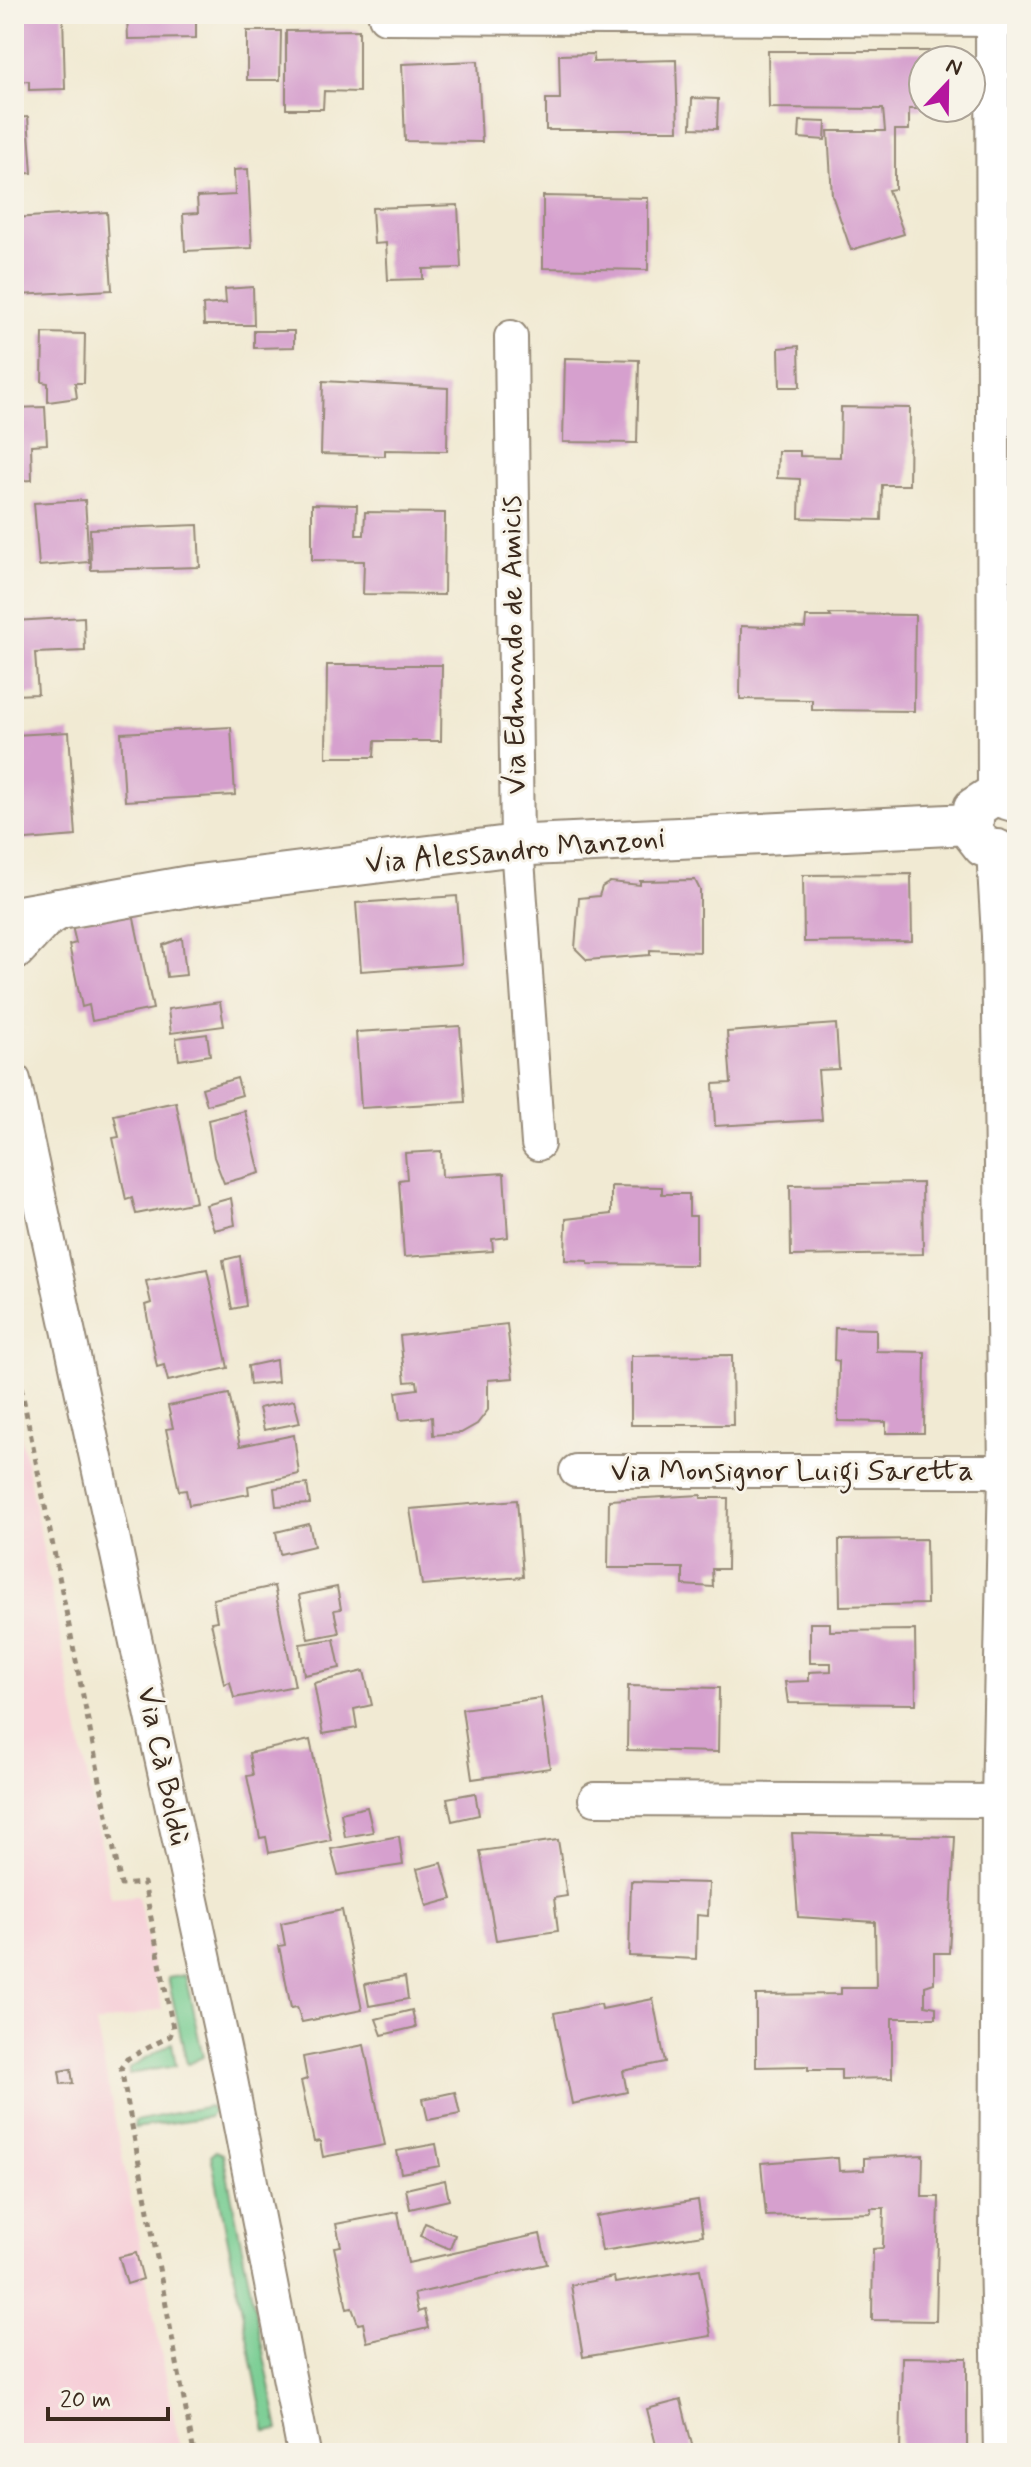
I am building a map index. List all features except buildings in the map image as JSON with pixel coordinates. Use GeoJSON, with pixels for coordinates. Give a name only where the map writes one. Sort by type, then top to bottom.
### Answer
{"type":"FeatureCollection","features":[{"type":"Feature","properties":{"kind":"street","name":"Via Monsignor Luigi Saretta"},"geometry":{"type":"LineString","coordinates":[[385,17],[1000,18],[999,823],[1013,1471],[1002,1801],[1000,2251],[1004,2453]]}},
{"type":"Feature","properties":{"kind":"street","name":"Via Edmondo de Amicis"},"geometry":{"type":"LineString","coordinates":[[511,337],[517,845],[538,1144]]}},
{"type":"Feature","properties":{"kind":"street","name":"Via Alessandro Manzoni"},"geometry":{"type":"LineString","coordinates":[[14,917],[190,886],[517,845],[999,823]]}},
{"type":"Feature","properties":{"kind":"street","name":"Via Alessandro Manzoni"},"geometry":{"type":"LineString","coordinates":[[14,950],[34,927],[62,907]]}},
{"type":"Feature","properties":{"kind":"street","name":"Via Cà Boldù"},"geometry":{"type":"LineString","coordinates":[[14,1080],[231,2080],[304,2453]]}},
{"type":"Feature","properties":{"kind":"street","name":"Via Monsignor Luigi Saretta"},"geometry":{"type":"LineString","coordinates":[[576,1471],[1013,1471]]}},
{"type":"Feature","properties":{"kind":"street"},"geometry":{"type":"LineString","coordinates":[[595,1799],[1002,1801]]}},
{"type":"Feature","properties":{"kind":"path"},"geometry":{"type":"LineString","coordinates":[[14,1352],[121,1885],[144,1883],[173,2028],[170,2036],[127,2059],[121,2068],[194,2453]]}},
{"type":"Feature","properties":{"kind":"shaded area"},"geometry":{"type":"Polygon","coordinates":[[[14,1400],[111,1898],[138,1896],[162,2009],[96,2024],[181,2453],[14,2453],[14,1400]]]}},
{"type":"Feature","properties":{"kind":"green space"},"geometry":{"type":"Polygon","coordinates":[[[185,1975],[203,2057],[187,2064],[168,1978],[185,1975]]]}},
{"type":"Feature","properties":{"kind":"green space"},"geometry":{"type":"Polygon","coordinates":[[[172,2043],[176,2066],[129,2074],[129,2068],[172,2043]]]}},
{"type":"Feature","properties":{"kind":"green space"},"geometry":{"type":"Polygon","coordinates":[[[209,2106],[213,2112],[209,2117],[134,2128],[135,2121],[209,2106]]]}},
{"type":"Feature","properties":{"kind":"green space"},"geometry":{"type":"Polygon","coordinates":[[[216,2151],[223,2154],[279,2430],[266,2432],[211,2155],[216,2151]]]}}]}
